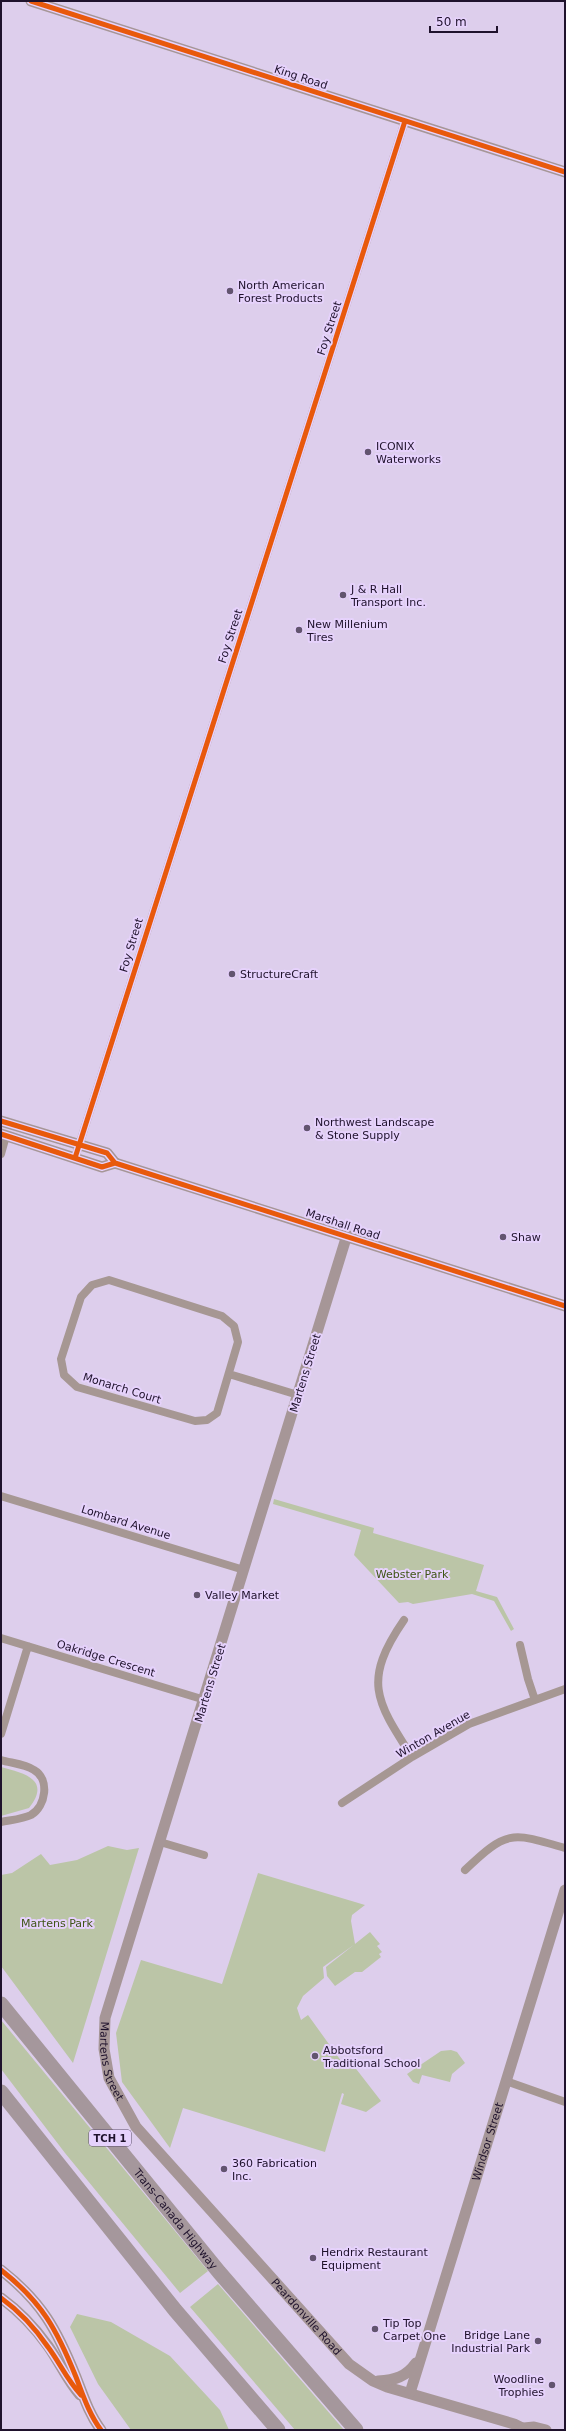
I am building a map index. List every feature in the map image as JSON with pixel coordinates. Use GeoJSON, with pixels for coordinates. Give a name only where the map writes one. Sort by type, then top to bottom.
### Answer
{"type":"FeatureCollection","features":[{"type":"Feature","properties":{"kind":"highway","name":"Trans-Canada Highway"},"geometry":{"type":"LineString","coordinates":[[1,2004],[219,2272],[356,2430]]}},
{"type":"Feature","properties":{"kind":"highway"},"geometry":{"type":"LineString","coordinates":[[1,2092],[175,2310],[278,2430]]}},
{"type":"Feature","properties":{"kind":"street","name":"King Road"},"geometry":{"type":"LineString","coordinates":[[31,1],[565,172]]}},
{"type":"Feature","properties":{"kind":"street","name":"Foy Street"},"geometry":{"type":"LineString","coordinates":[[75,1158],[405,121]]}},
{"type":"Feature","properties":{"kind":"street","name":"Marshall Road"},"geometry":{"type":"LineString","coordinates":[[1,1121],[107,1153],[115,1163],[347,1235],[565,1306]]}},
{"type":"Feature","properties":{"kind":"street","name":"Marshall Road"},"geometry":{"type":"LineString","coordinates":[[4,1135],[102,1167],[115,1163]]}},
{"type":"Feature","properties":{"kind":"street"},"geometry":{"type":"LineString","coordinates":[[1,1154],[4,1135]]}},
{"type":"Feature","properties":{"kind":"street","name":"Martens Street"},"geometry":{"type":"LineString","coordinates":[[136,2127],[109,2078],[104,2049],[105,2018],[205,1700],[347,1235]]}},
{"type":"Feature","properties":{"kind":"street","name":"Monarch Court"},"geometry":{"type":"LineString","coordinates":[[109,1280],[222,1316],[234,1326],[238,1342],[229,1374],[217,1412],[208,1420],[195,1421],[77,1387],[64,1375],[61,1359],[81,1297],[92,1284],[109,1280]]}},
{"type":"Feature","properties":{"kind":"street"},"geometry":{"type":"LineString","coordinates":[[229,1374],[298,1395]]}},
{"type":"Feature","properties":{"kind":"street","name":"Lombard Avenue"},"geometry":{"type":"LineString","coordinates":[[1,1496],[244,1570]]}},
{"type":"Feature","properties":{"kind":"street"},"geometry":{"type":"LineString","coordinates":[[404,1620],[388,1644],[378,1676],[380,1698],[386,1717],[412,1758]]}},
{"type":"Feature","properties":{"kind":"street","name":"Oakridge Crescent"},"geometry":{"type":"LineString","coordinates":[[1,1638],[205,1700]]}},
{"type":"Feature","properties":{"kind":"street"},"geometry":{"type":"LineString","coordinates":[[520,1645],[528,1679],[535,1700]]}},
{"type":"Feature","properties":{"kind":"street"},"geometry":{"type":"LineString","coordinates":[[1,1734],[28,1646]]}},
{"type":"Feature","properties":{"kind":"street","name":"Winton Avenue"},"geometry":{"type":"LineString","coordinates":[[342,1803],[412,1758],[469,1724],[565,1689]]}},
{"type":"Feature","properties":{"kind":"street"},"geometry":{"type":"LineString","coordinates":[[1,1760],[34,1770],[41,1777],[45,1792],[38,1808],[32,1814],[1,1822]]}},
{"type":"Feature","properties":{"kind":"street"},"geometry":{"type":"LineString","coordinates":[[465,1870],[490,1846],[514,1836],[525,1836],[565,1848]]}},
{"type":"Feature","properties":{"kind":"street"},"geometry":{"type":"LineString","coordinates":[[160,1842],[204,1855]]}},
{"type":"Feature","properties":{"kind":"street","name":"Windsor Street"},"geometry":{"type":"LineString","coordinates":[[410,2393],[565,1890]]}},
{"type":"Feature","properties":{"kind":"street"},"geometry":{"type":"LineString","coordinates":[[506,2081],[565,2102]]}},
{"type":"Feature","properties":{"kind":"street","name":"Peardonville Road"},"geometry":{"type":"LineString","coordinates":[[136,2127],[349,2364],[374,2381],[525,2429],[534,2427],[546,2430]]}},
{"type":"Feature","properties":{"kind":"street"},"geometry":{"type":"LineString","coordinates":[[1,2270],[21,2286],[40,2306],[60,2340],[83,2398],[100,2430]]}},
{"type":"Feature","properties":{"kind":"street"},"geometry":{"type":"LineString","coordinates":[[1,2298],[27,2321],[48,2347],[68,2381],[83,2398]]}},
{"type":"Feature","properties":{"kind":"street"},"geometry":{"type":"LineString","coordinates":[[374,2381],[392,2380],[402,2377],[410,2372],[420,2357]]}},
{"type":"Feature","properties":{"kind":"green space","name":"Webster Park"},"geometry":{"type":"Polygon","coordinates":[[[274,1499],[374,1528],[373,1533],[484,1565],[476,1591],[497,1597],[514,1629],[511,1631],[494,1601],[472,1594],[413,1604],[408,1602],[399,1603],[354,1555],[361,1530],[273,1504],[274,1499]]]}},
{"type":"Feature","properties":{"kind":"green space"},"geometry":{"type":"Polygon","coordinates":[[[1,1767],[26,1775],[36,1784],[37,1790],[35,1798],[29,1808],[1,1816],[1,1767]]]}},
{"type":"Feature","properties":{"kind":"green space","name":"Martens Park"},"geometry":{"type":"Polygon","coordinates":[[[108,1846],[127,1850],[139,1848],[73,2063],[1,1966],[1,1875],[12,1873],[41,1854],[50,1865],[77,1860],[108,1846]]]}},
{"type":"Feature","properties":{"kind":"green space"},"geometry":{"type":"Polygon","coordinates":[[[258,1873],[365,1905],[352,1915],[351,1921],[355,1944],[323,1967],[324,1978],[303,1996],[297,2008],[301,2020],[308,2015],[344,2065],[350,2061],[381,2101],[366,2112],[341,2104],[344,2094],[342,2093],[325,2152],[183,2108],[170,2148],[122,2082],[116,2033],[141,1960],[222,1984],[258,1873]]]}},
{"type":"Feature","properties":{"kind":"green space"},"geometry":{"type":"Polygon","coordinates":[[[370,1932],[380,1944],[377,1946],[382,1952],[379,1954],[381,1957],[362,1972],[355,1972],[335,1986],[327,1976],[326,1967],[370,1932]]]}},
{"type":"Feature","properties":{"kind":"green space"},"geometry":{"type":"Polygon","coordinates":[[[1,2020],[208,2271],[180,2293],[65,2153],[1,2069],[1,2020]]]}},
{"type":"Feature","properties":{"kind":"green space"},"geometry":{"type":"Polygon","coordinates":[[[451,2050],[457,2052],[465,2063],[452,2074],[450,2082],[422,2075],[419,2084],[413,2082],[407,2074],[441,2051],[451,2050]]]}},
{"type":"Feature","properties":{"kind":"green space"},"geometry":{"type":"Polygon","coordinates":[[[218,2284],[344,2430],[295,2430],[190,2307],[218,2284]]]}},
{"type":"Feature","properties":{"kind":"green space"},"geometry":{"type":"Polygon","coordinates":[[[77,2314],[111,2322],[170,2356],[220,2410],[229,2430],[131,2430],[98,2384],[70,2327],[77,2314]]]}},
{"type":"Feature","properties":{"kind":"cycle path"},"geometry":{"type":"LineString","coordinates":[[31,1],[565,172]]}},
{"type":"Feature","properties":{"kind":"cycle path"},"geometry":{"type":"LineString","coordinates":[[75,1158],[405,121]]}},
{"type":"Feature","properties":{"kind":"cycle path"},"geometry":{"type":"LineString","coordinates":[[1,1121],[107,1153],[115,1163]]}},
{"type":"Feature","properties":{"kind":"cycle path"},"geometry":{"type":"LineString","coordinates":[[1,1134],[102,1167],[115,1163],[565,1306]]}},
{"type":"Feature","properties":{"kind":"cycle path"},"geometry":{"type":"LineString","coordinates":[[1,2270],[27,2294],[47,2318],[62,2345],[90,2411],[101,2430]]}},
{"type":"Feature","properties":{"kind":"cycle path"},"geometry":{"type":"LineString","coordinates":[[1,2298],[20,2314],[38,2333],[81,2395]]}},
{"type":"Feature","properties":{"kind":"place","name":"North American Forest Products"},"geometry":{"type":"Point","coordinates":[230,291]}},
{"type":"Feature","properties":{"kind":"place","name":"ICONIX Waterworks"},"geometry":{"type":"Point","coordinates":[368,452]}},
{"type":"Feature","properties":{"kind":"place","name":"J & R Hall Transport Inc."},"geometry":{"type":"Point","coordinates":[343,595]}},
{"type":"Feature","properties":{"kind":"place","name":"New Millenium Tires"},"geometry":{"type":"Point","coordinates":[299,630]}},
{"type":"Feature","properties":{"kind":"place","name":"StructureCraft"},"geometry":{"type":"Point","coordinates":[232,974]}},
{"type":"Feature","properties":{"kind":"place","name":"Northwest Landscape & Stone Supply"},"geometry":{"type":"Point","coordinates":[307,1128]}},
{"type":"Feature","properties":{"kind":"place","name":"Shaw"},"geometry":{"type":"Point","coordinates":[503,1237]}},
{"type":"Feature","properties":{"kind":"place","name":"Valley Market"},"geometry":{"type":"Point","coordinates":[197,1595]}},
{"type":"Feature","properties":{"kind":"place","name":"Abbotsford Traditional School"},"geometry":{"type":"Point","coordinates":[315,2056]}},
{"type":"Feature","properties":{"kind":"place","name":"360 Fabrication Inc."},"geometry":{"type":"Point","coordinates":[224,2169]}},
{"type":"Feature","properties":{"kind":"place","name":"Hendrix Restaurant Equipment"},"geometry":{"type":"Point","coordinates":[313,2258]}},
{"type":"Feature","properties":{"kind":"place","name":"Tip Top Carpet One"},"geometry":{"type":"Point","coordinates":[375,2329]}},
{"type":"Feature","properties":{"kind":"place","name":"Bridge Lane Industrial Park"},"geometry":{"type":"Point","coordinates":[538,2341]}},
{"type":"Feature","properties":{"kind":"place","name":"Woodline Trophies"},"geometry":{"type":"Point","coordinates":[552,2385]}}]}
